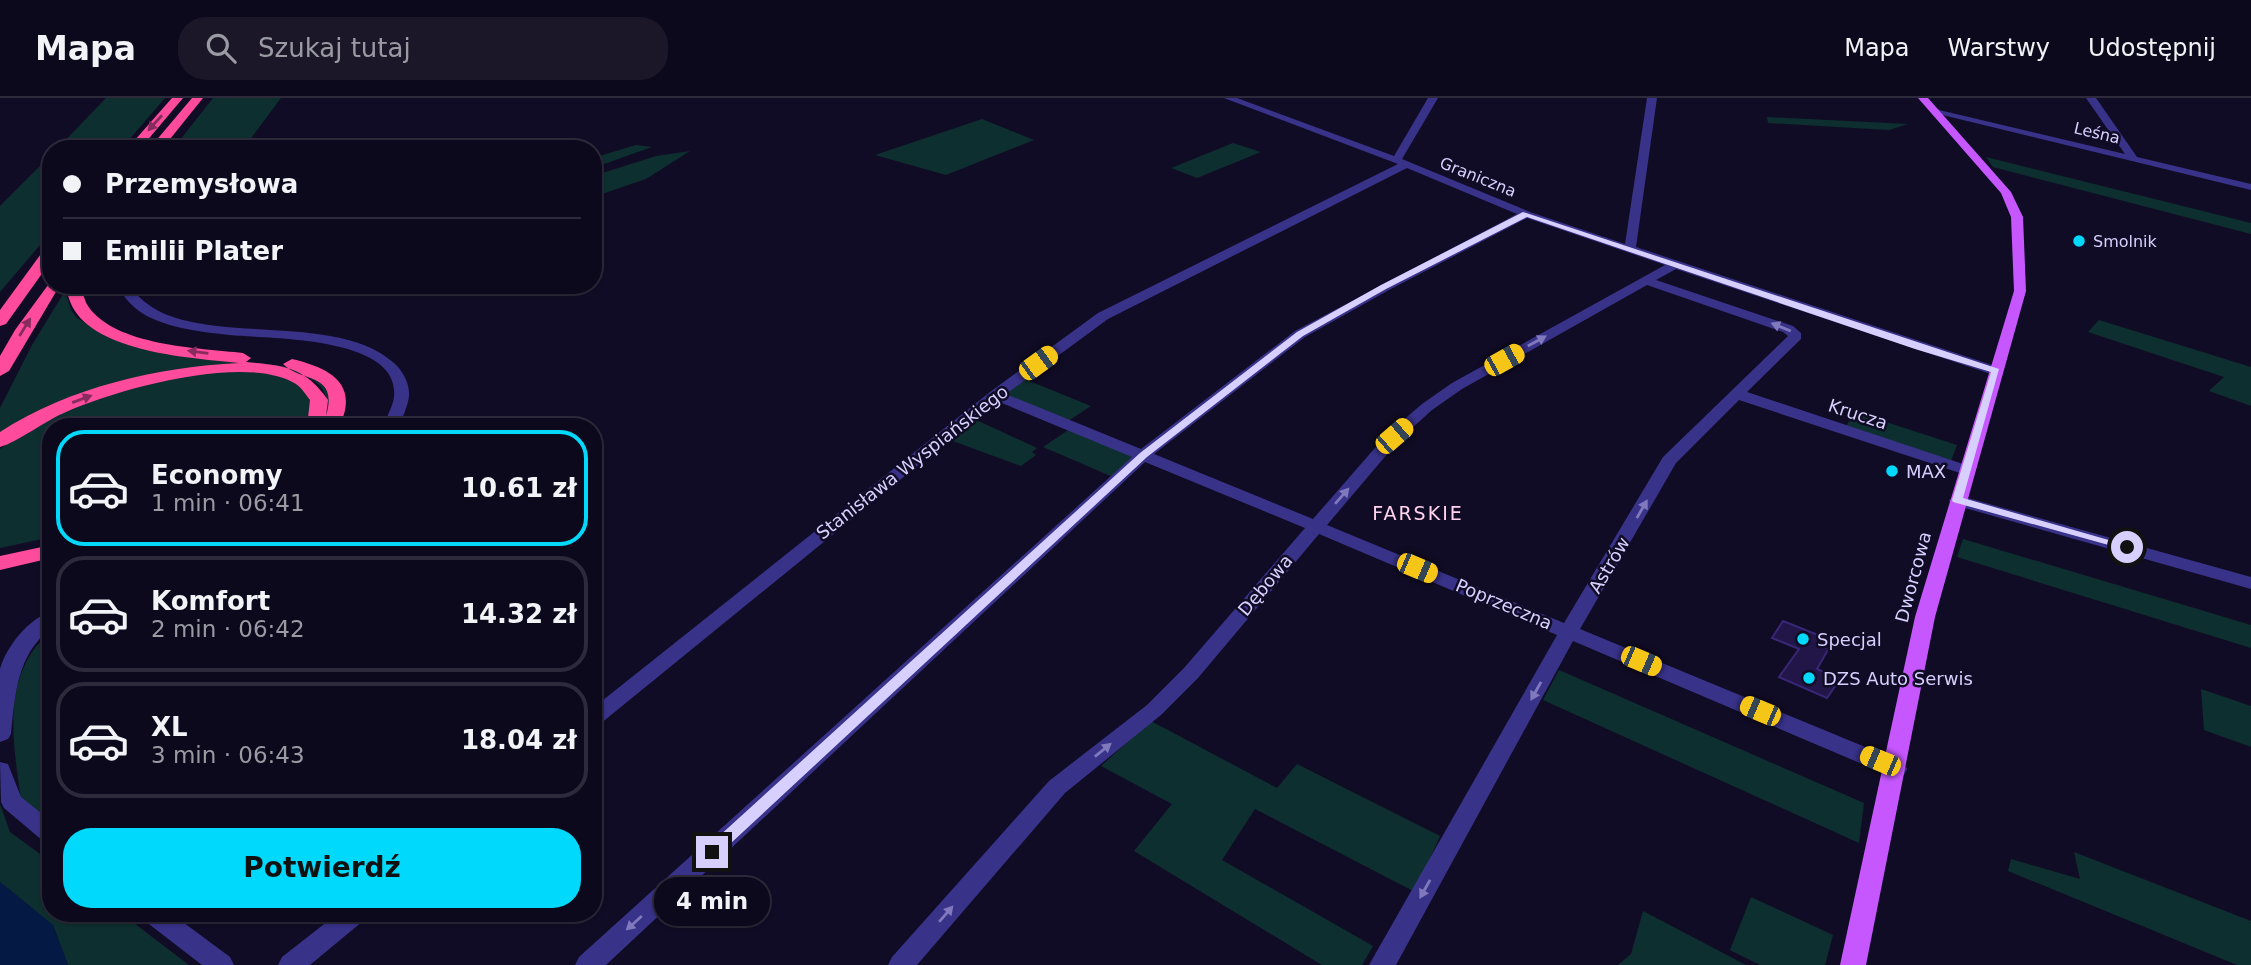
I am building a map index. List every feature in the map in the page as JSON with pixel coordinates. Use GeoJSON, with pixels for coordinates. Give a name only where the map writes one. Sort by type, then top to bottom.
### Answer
{"type":"FeatureCollection","features":[{"type":"Feature","properties":{"kind":"highway"},"geometry":{"type":"LineString","coordinates":[[141,140],[178,98]]}},
{"type":"Feature","properties":{"kind":"highway"},"geometry":{"type":"LineString","coordinates":[[163,140],[198,98]]}},
{"type":"Feature","properties":{"kind":"highway"},"geometry":{"type":"LineString","coordinates":[[0,321],[42,263]]}},
{"type":"Feature","properties":{"kind":"highway"},"geometry":{"type":"LineString","coordinates":[[0,371],[47,294]]}},
{"type":"Feature","properties":{"kind":"highway"},"geometry":{"type":"LineString","coordinates":[[74,294],[76,303],[83,314],[109,331],[126,338],[184,350],[284,363],[314,371],[331,383],[338,395],[335,418]]}},
{"type":"Feature","properties":{"kind":"highway"},"geometry":{"type":"LineString","coordinates":[[0,441],[50,412],[118,387],[185,372],[234,368],[271,370],[307,383],[319,400],[316,418]]}},
{"type":"Feature","properties":{"kind":"highway"},"geometry":{"type":"LineString","coordinates":[[0,553],[42,543]]}},
{"type":"Feature","properties":{"kind":"highway"},"geometry":{"type":"LineString","coordinates":[[0,563],[42,553]]}},
{"type":"Feature","properties":{"kind":"main road","name":"Dworcowa"},"geometry":{"type":"LineString","coordinates":[[1853,965],[1896,769],[1925,617],[2020,291],[2017,216],[2006,192],[1923,98]]}},
{"type":"Feature","properties":{"kind":"street","name":"Graniczna"},"geometry":{"type":"LineString","coordinates":[[1229,98],[1401,162],[1526,214],[1918,347],[1996,370]]}},
{"type":"Feature","properties":{"kind":"street"},"geometry":{"type":"LineString","coordinates":[[1401,162],[1433,98]]}},
{"type":"Feature","properties":{"kind":"street"},"geometry":{"type":"LineString","coordinates":[[1630,248],[1652,98]]}},
{"type":"Feature","properties":{"kind":"street"},"geometry":{"type":"LineString","coordinates":[[2091,98],[2133,158]]}},
{"type":"Feature","properties":{"kind":"street","name":"Leśna"},"geometry":{"type":"LineString","coordinates":[[1936,112],[2251,187]]}},
{"type":"Feature","properties":{"kind":"street","name":"Stanisława Wyspiańskiego"},"geometry":{"type":"LineString","coordinates":[[602,712],[995,395],[1103,316],[1401,162]]}},
{"type":"Feature","properties":{"kind":"street"},"geometry":{"type":"LineString","coordinates":[[588,965],[1143,455],[1300,334],[1384,287],[1526,214]]}},
{"type":"Feature","properties":{"kind":"street","name":"Dębowa"},"geometry":{"type":"LineString","coordinates":[[901,965],[1057,787],[1154,710],[1191,673],[1394,436],[1427,407],[1457,386],[1676,264]]}},
{"type":"Feature","properties":{"kind":"street","name":"Astrów"},"geometry":{"type":"LineString","coordinates":[[1382,965],[1569,631],[1669,460],[1796,336],[1788,329],[1646,281]]}},
{"type":"Feature","properties":{"kind":"street"},"geometry":{"type":"LineString","coordinates":[[130,294],[138,305],[160,317],[179,322],[234,331],[328,340],[376,354],[400,376],[403,391],[396,418]]}},
{"type":"Feature","properties":{"kind":"street","name":"Krucza"},"geometry":{"type":"LineString","coordinates":[[1737,394],[1966,470]]}},
{"type":"Feature","properties":{"kind":"street","name":"Poprzeczna"},"geometry":{"type":"LineString","coordinates":[[995,395],[1896,769]]}},
{"type":"Feature","properties":{"kind":"street"},"geometry":{"type":"LineString","coordinates":[[1957,500],[2251,583]]}},
{"type":"Feature","properties":{"kind":"street"},"geometry":{"type":"LineString","coordinates":[[0,734],[9,666],[23,642],[42,626]]}},
{"type":"Feature","properties":{"kind":"street"},"geometry":{"type":"LineString","coordinates":[[0,770],[12,802],[42,827]]}},
{"type":"Feature","properties":{"kind":"street"},"geometry":{"type":"LineString","coordinates":[[165,922],[221,965]]}},
{"type":"Feature","properties":{"kind":"street"},"geometry":{"type":"LineString","coordinates":[[291,965],[345,922]]}},
{"type":"Feature","properties":{"kind":"green space"},"geometry":{"type":"Polygon","coordinates":[[[106,98],[165,98],[129,140],[66,140],[106,98]]]}},
{"type":"Feature","properties":{"kind":"green space"},"geometry":{"type":"Polygon","coordinates":[[[213,98],[281,98],[250,140],[180,140],[213,98]]]}},
{"type":"Feature","properties":{"kind":"green space"},"geometry":{"type":"Polygon","coordinates":[[[1767,117],[1908,124],[1889,130],[1768,123],[1767,117]]]}},
{"type":"Feature","properties":{"kind":"green space"},"geometry":{"type":"Polygon","coordinates":[[[982,119],[1034,140],[946,175],[875,155],[982,119]]]}},
{"type":"Feature","properties":{"kind":"green space"},"geometry":{"type":"Polygon","coordinates":[[[1233,143],[1261,152],[1197,178],[1171,168],[1233,143]]]}},
{"type":"Feature","properties":{"kind":"green space"},"geometry":{"type":"Polygon","coordinates":[[[636,145],[652,147],[602,165],[602,155],[636,145]]]}},
{"type":"Feature","properties":{"kind":"green space"},"geometry":{"type":"Polygon","coordinates":[[[690,151],[646,179],[602,194],[602,173],[656,156],[690,151]]]}},
{"type":"Feature","properties":{"kind":"green space"},"geometry":{"type":"Polygon","coordinates":[[[1986,157],[2251,223],[2251,234],[1993,167],[1986,157]]]}},
{"type":"Feature","properties":{"kind":"green space"},"geometry":{"type":"Polygon","coordinates":[[[42,164],[42,243],[0,292],[0,206],[42,164]]]}},
{"type":"Feature","properties":{"kind":"green space"},"geometry":{"type":"Polygon","coordinates":[[[63,294],[66,294],[71,310],[77,318],[111,337],[212,358],[302,371],[327,387],[332,410],[325,417],[326,396],[316,383],[281,368],[143,377],[0,437],[0,408],[32,345],[63,294]]]}},
{"type":"Feature","properties":{"kind":"green space"},"geometry":{"type":"Polygon","coordinates":[[[2099,320],[2251,367],[2251,406],[2209,391],[2224,377],[2088,332],[2099,320]]]}},
{"type":"Feature","properties":{"kind":"green space"},"geometry":{"type":"Polygon","coordinates":[[[246,371],[286,378],[310,396],[312,406],[309,418],[51,418],[117,391],[214,373],[246,371]]]}},
{"type":"Feature","properties":{"kind":"green space"},"geometry":{"type":"Polygon","coordinates":[[[1022,378],[1091,406],[1068,421],[999,394],[1022,378]]]}},
{"type":"Feature","properties":{"kind":"green space"},"geometry":{"type":"Polygon","coordinates":[[[1855,412],[1957,445],[1951,461],[1845,428],[1855,412]]]}},
{"type":"Feature","properties":{"kind":"green space"},"geometry":{"type":"Polygon","coordinates":[[[972,418],[1037,448],[1032,452],[1036,455],[1021,466],[942,437],[972,418]]]}},
{"type":"Feature","properties":{"kind":"green space"},"geometry":{"type":"Polygon","coordinates":[[[42,423],[42,539],[0,548],[0,449],[42,423]]]}},
{"type":"Feature","properties":{"kind":"green space"},"geometry":{"type":"Polygon","coordinates":[[[1070,429],[1133,458],[1113,477],[1043,447],[1070,429]]]}},
{"type":"Feature","properties":{"kind":"green space"},"geometry":{"type":"Polygon","coordinates":[[[1963,539],[2251,625],[2251,648],[1957,557],[1963,539]]]}},
{"type":"Feature","properties":{"kind":"green space"},"geometry":{"type":"Polygon","coordinates":[[[42,641],[42,814],[21,800],[14,732],[17,688],[24,667],[42,641]]]}},
{"type":"Feature","properties":{"kind":"green space"},"geometry":{"type":"Polygon","coordinates":[[[1559,670],[1864,803],[1859,843],[1543,700],[1559,670]]]}},
{"type":"Feature","properties":{"kind":"green space"},"geometry":{"type":"Polygon","coordinates":[[[2201,689],[2251,706],[2251,747],[2204,730],[2201,689]]]}},
{"type":"Feature","properties":{"kind":"green space"},"geometry":{"type":"Polygon","coordinates":[[[1151,721],[1277,788],[1297,764],[1440,836],[1415,892],[1255,809],[1222,860],[1373,946],[1362,965],[1322,965],[1134,851],[1172,804],[1101,766],[1151,721]]]}},
{"type":"Feature","properties":{"kind":"green space"},"geometry":{"type":"Polygon","coordinates":[[[0,804],[10,832],[42,855],[42,916],[0,882],[0,804]]]}},
{"type":"Feature","properties":{"kind":"green space"},"geometry":{"type":"Polygon","coordinates":[[[2074,852],[2251,921],[2251,965],[2237,965],[2008,871],[2011,859],[2080,879],[2074,852]]]}},
{"type":"Feature","properties":{"kind":"green space"},"geometry":{"type":"Polygon","coordinates":[[[1751,897],[1833,935],[1825,965],[1760,965],[1730,950],[1751,897]]]}},
{"type":"Feature","properties":{"kind":"green space"},"geometry":{"type":"Polygon","coordinates":[[[1643,911],[1746,965],[1618,965],[1631,954],[1643,911]]]}},
{"type":"Feature","properties":{"kind":"green space"},"geometry":{"type":"Polygon","coordinates":[[[49,922],[133,922],[189,965],[68,965],[53,925],[49,922]]]}},
{"type":"Feature","properties":{"kind":"water"},"geometry":{"type":"Polygon","coordinates":[[[0,882],[42,916],[42,922],[53,925],[68,965],[0,965],[0,882]]]}},
{"type":"Feature","properties":{"kind":"building"},"geometry":{"type":"Polygon","coordinates":[[[1783,621],[1833,641],[1817,669],[1840,679],[1827,698],[1779,677],[1799,649],[1772,638],[1783,621]]]}},
{"type":"Feature","properties":{"kind":"place","name":"Smolnik"},"geometry":{"type":"Point","coordinates":[2079,241]}},
{"type":"Feature","properties":{"kind":"place","name":"MAX"},"geometry":{"type":"Point","coordinates":[1892,471]}},
{"type":"Feature","properties":{"kind":"place","name":"Specjal"},"geometry":{"type":"Point","coordinates":[1803,639]}},
{"type":"Feature","properties":{"kind":"place","name":"DZS Auto Serwis"},"geometry":{"type":"Point","coordinates":[1809,678]}},
{"type":"Feature","properties":{"kind":"district","name":"FARSKIE"},"geometry":{"type":"Point","coordinates":[1418,513]}},
{"type":"Feature","properties":{"kind":"route"},"geometry":{"type":"LineString","coordinates":[[712,852],[1143,455],[1300,334],[1384,287],[1526,214],[1996,371],[1957,500],[2127,547]]}}]}
